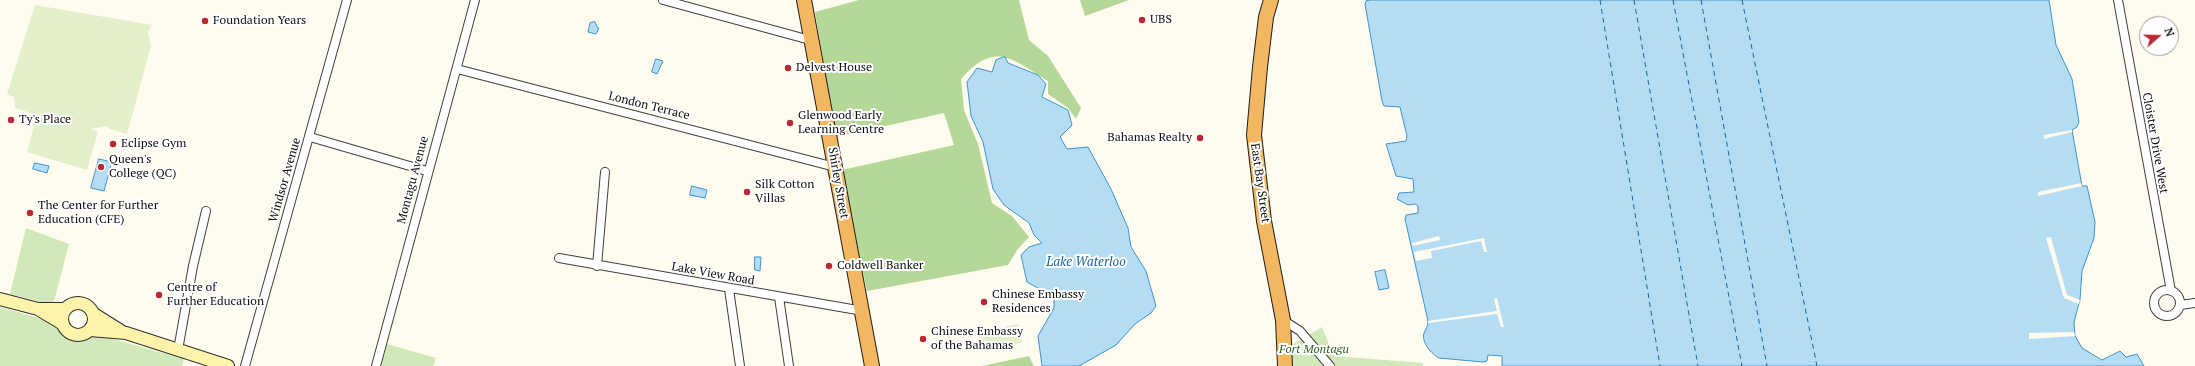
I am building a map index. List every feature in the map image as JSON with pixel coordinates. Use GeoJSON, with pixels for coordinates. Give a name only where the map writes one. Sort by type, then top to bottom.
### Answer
{"type":"FeatureCollection","features":[{"type":"Feature","properties":{"kind":"highway","name":"Shirley Street"},"geometry":{"type":"LineString","coordinates":[[804,0],[810,40],[863,311],[872,366]]}},
{"type":"Feature","properties":{"kind":"highway","name":"East Bay Street"},"geometry":{"type":"LineString","coordinates":[[1271,0],[1266,17],[1254,135],[1264,221],[1283,320],[1285,366]]}},
{"type":"Feature","properties":{"kind":"main road"},"geometry":{"type":"LineString","coordinates":[[0,299],[38,309],[65,309]]}},
{"type":"Feature","properties":{"kind":"main road"},"geometry":{"type":"LineString","coordinates":[[63,324],[65,309],[73,303],[81,303],[89,306],[94,314],[121,331],[228,366]]}},
{"type":"Feature","properties":{"kind":"main road"},"geometry":{"type":"LineString","coordinates":[[38,309],[51,319],[63,324],[68,331],[75,335],[83,334],[90,330],[94,323],[94,314]]}},
{"type":"Feature","properties":{"kind":"main road"},"geometry":{"type":"LineString","coordinates":[[90,330],[121,331]]}},
{"type":"Feature","properties":{"kind":"street","name":"Windsor Avenue"},"geometry":{"type":"LineString","coordinates":[[245,366],[347,0]]}},
{"type":"Feature","properties":{"kind":"street","name":"Montagu Avenue"},"geometry":{"type":"LineString","coordinates":[[376,366],[427,171],[457,69],[475,0]]}},
{"type":"Feature","properties":{"kind":"street"},"geometry":{"type":"LineString","coordinates":[[663,0],[810,40]]}},
{"type":"Feature","properties":{"kind":"street","name":"Cloister Drive West"},"geometry":{"type":"LineString","coordinates":[[2118,0],[2171,291]]}},
{"type":"Feature","properties":{"kind":"street","name":"London Terrace"},"geometry":{"type":"LineString","coordinates":[[457,69],[835,167]]}},
{"type":"Feature","properties":{"kind":"street"},"geometry":{"type":"LineString","coordinates":[[310,137],[427,171]]}},
{"type":"Feature","properties":{"kind":"street"},"geometry":{"type":"LineString","coordinates":[[597,266],[605,172]]}},
{"type":"Feature","properties":{"kind":"street"},"geometry":{"type":"LineString","coordinates":[[178,350],[193,266],[206,211]]}},
{"type":"Feature","properties":{"kind":"street","name":"Lake View Road"},"geometry":{"type":"LineString","coordinates":[[558,258],[779,298],[863,311]]}},
{"type":"Feature","properties":{"kind":"street"},"geometry":{"type":"LineString","coordinates":[[729,289],[740,366]]}},
{"type":"Feature","properties":{"kind":"street"},"geometry":{"type":"LineString","coordinates":[[2165,290],[2171,291],[2179,299],[2180,305],[2174,314],[2168,316],[2158,312],[2154,302],[2156,296],[2165,290]]}},
{"type":"Feature","properties":{"kind":"street"},"geometry":{"type":"LineString","coordinates":[[779,298],[789,366]]}},
{"type":"Feature","properties":{"kind":"street"},"geometry":{"type":"LineString","coordinates":[[2180,305],[2195,303]]}},
{"type":"Feature","properties":{"kind":"street"},"geometry":{"type":"LineString","coordinates":[[1283,320],[1300,331],[1330,366]]}},
{"type":"Feature","properties":{"kind":"green space"},"geometry":{"type":"Polygon","coordinates":[[[859,0],[1019,0],[1029,40],[1048,56],[1081,108],[1076,119],[1068,108],[1048,94],[1048,81],[1014,60],[1004,57],[994,57],[984,60],[973,67],[961,79],[964,110],[978,144],[992,203],[1012,216],[1029,237],[1017,250],[1008,265],[867,291],[842,170],[954,145],[944,113],[836,137],[815,12],[859,0]]]}},
{"type":"Feature","properties":{"kind":"green space"},"geometry":{"type":"Polygon","coordinates":[[[1080,0],[1129,0],[1085,16],[1080,0]]]}},
{"type":"Feature","properties":{"kind":"green space"},"geometry":{"type":"Polygon","coordinates":[[[35,5],[152,25],[148,32],[151,46],[127,134],[109,129],[108,126],[90,129],[98,132],[87,170],[27,152],[37,115],[15,108],[14,97],[7,94],[35,5]]]}},
{"type":"Feature","properties":{"kind":"green space"},"geometry":{"type":"Polygon","coordinates":[[[26,228],[69,244],[53,305],[10,294],[26,228]]]}},
{"type":"Feature","properties":{"kind":"green space"},"geometry":{"type":"Polygon","coordinates":[[[0,307],[184,359],[182,366],[0,366],[0,307]]]}},
{"type":"Feature","properties":{"kind":"green space"},"geometry":{"type":"Polygon","coordinates":[[[1018,324],[1022,343],[982,351],[978,332],[1018,324]]]}},
{"type":"Feature","properties":{"kind":"green space","name":"Fort Montagu"},"geometry":{"type":"Polygon","coordinates":[[[1322,327],[1334,356],[1423,363],[1423,366],[1290,366],[1288,347],[1322,327]]]}},
{"type":"Feature","properties":{"kind":"green space"},"geometry":{"type":"Polygon","coordinates":[[[387,344],[436,358],[433,366],[381,366],[387,344]]]}},
{"type":"Feature","properties":{"kind":"green space"},"geometry":{"type":"Polygon","coordinates":[[[1029,356],[1034,366],[982,366],[1029,356]]]}},
{"type":"Feature","properties":{"kind":"water"},"geometry":{"type":"Polygon","coordinates":[[[2049,0],[2056,45],[2072,79],[2079,122],[2077,127],[2072,130],[2082,186],[2087,186],[2095,222],[2094,238],[2082,271],[2080,300],[2074,322],[2075,336],[2082,348],[2102,360],[2120,351],[2126,357],[2137,354],[2144,366],[1502,366],[1502,356],[1488,355],[1487,361],[1483,362],[1439,358],[1430,351],[1423,337],[1428,321],[1405,219],[1406,215],[1418,213],[1418,206],[1415,204],[1408,205],[1397,199],[1399,193],[1414,192],[1413,179],[1396,176],[1386,144],[1406,141],[1407,136],[1400,107],[1384,106],[1382,101],[1365,4],[1366,1],[2049,0]]]}},
{"type":"Feature","properties":{"kind":"water"},"geometry":{"type":"Polygon","coordinates":[[[595,22],[599,28],[596,34],[588,32],[590,23],[595,22]]]}},
{"type":"Feature","properties":{"kind":"water","name":"Lake Waterloo"},"geometry":{"type":"Polygon","coordinates":[[[1005,57],[1008,63],[1038,75],[1046,84],[1042,97],[1068,110],[1072,125],[1060,137],[1067,149],[1088,147],[1111,189],[1128,228],[1131,247],[1146,271],[1156,306],[1151,313],[1135,324],[1116,345],[1079,366],[1042,366],[1038,336],[1054,308],[1054,297],[1027,282],[1021,255],[1029,247],[1042,243],[1034,235],[1029,223],[1004,205],[993,189],[983,142],[971,116],[967,82],[977,68],[992,72],[996,60],[1005,57]]]}},
{"type":"Feature","properties":{"kind":"water"},"geometry":{"type":"Polygon","coordinates":[[[656,59],[663,61],[657,74],[652,72],[656,59]]]}},
{"type":"Feature","properties":{"kind":"water"},"geometry":{"type":"Polygon","coordinates":[[[99,159],[112,162],[104,191],[91,188],[99,159]]]}},
{"type":"Feature","properties":{"kind":"water"},"geometry":{"type":"Polygon","coordinates":[[[35,163],[49,166],[47,173],[33,169],[35,163]]]}},
{"type":"Feature","properties":{"kind":"water"},"geometry":{"type":"Polygon","coordinates":[[[692,186],[707,190],[705,198],[690,195],[692,186]]]}},
{"type":"Feature","properties":{"kind":"water"},"geometry":{"type":"Polygon","coordinates":[[[755,257],[761,257],[760,271],[755,270],[755,257]]]}},
{"type":"Feature","properties":{"kind":"water"},"geometry":{"type":"Polygon","coordinates":[[[1385,270],[1389,288],[1379,290],[1375,272],[1385,270]]]}},
{"type":"Feature","properties":{"kind":"pier"},"geometry":{"type":"Polygon","coordinates":[[[2072,130],[2072,132],[2044,139],[2044,135],[2072,130]]]}},
{"type":"Feature","properties":{"kind":"pier"},"geometry":{"type":"Polygon","coordinates":[[[2081,183],[2082,186],[2038,196],[2038,192],[2081,183]]]}},
{"type":"Feature","properties":{"kind":"pier"},"geometry":{"type":"Polygon","coordinates":[[[1439,236],[1440,240],[1413,246],[1412,243],[1439,236]]]}},
{"type":"Feature","properties":{"kind":"pier"},"geometry":{"type":"Polygon","coordinates":[[[2051,237],[2067,295],[2080,300],[2079,304],[2064,298],[2046,238],[2051,237]]]}},
{"type":"Feature","properties":{"kind":"pier"},"geometry":{"type":"Polygon","coordinates":[[[1484,238],[1487,252],[1484,252],[1481,241],[1431,251],[1432,258],[1416,261],[1414,252],[1484,238]]]}},
{"type":"Feature","properties":{"kind":"pier"},"geometry":{"type":"Polygon","coordinates":[[[1497,298],[1504,327],[1501,327],[1497,314],[1428,323],[1428,321],[1497,311],[1494,299],[1497,298]]]}},
{"type":"Feature","properties":{"kind":"pier"},"geometry":{"type":"Polygon","coordinates":[[[2074,332],[2075,336],[2029,339],[2029,333],[2074,332]]]}},
{"type":"Feature","properties":{"kind":"ferry route"},"geometry":{"type":"LineString","coordinates":[[1600,0],[1660,366]]}},
{"type":"Feature","properties":{"kind":"ferry route"},"geometry":{"type":"LineString","coordinates":[[1634,0],[1698,366]]}},
{"type":"Feature","properties":{"kind":"ferry route"},"geometry":{"type":"LineString","coordinates":[[1673,0],[1742,366]]}},
{"type":"Feature","properties":{"kind":"ferry route"},"geometry":{"type":"LineString","coordinates":[[1701,0],[1767,366]]}},
{"type":"Feature","properties":{"kind":"ferry route"},"geometry":{"type":"LineString","coordinates":[[1742,0],[1817,366]]}},
{"type":"Feature","properties":{"kind":"place","name":"UBS"},"geometry":{"type":"Point","coordinates":[1142,20]}},
{"type":"Feature","properties":{"kind":"place","name":"Foundation Years"},"geometry":{"type":"Point","coordinates":[205,21]}},
{"type":"Feature","properties":{"kind":"place","name":"Delvest House"},"geometry":{"type":"Point","coordinates":[788,68]}},
{"type":"Feature","properties":{"kind":"place","name":"Ty's Place"},"geometry":{"type":"Point","coordinates":[11,120]}},
{"type":"Feature","properties":{"kind":"place","name":"Glenwood Early Learning Centre"},"geometry":{"type":"Point","coordinates":[790,123]}},
{"type":"Feature","properties":{"kind":"place","name":"Bahamas Realty"},"geometry":{"type":"Point","coordinates":[1200,138]}},
{"type":"Feature","properties":{"kind":"place","name":"Eclipse Gym"},"geometry":{"type":"Point","coordinates":[113,144]}},
{"type":"Feature","properties":{"kind":"place","name":"Queen's College (QC)"},"geometry":{"type":"Point","coordinates":[101,167]}},
{"type":"Feature","properties":{"kind":"place","name":"Silk Cotton Villas"},"geometry":{"type":"Point","coordinates":[747,192]}},
{"type":"Feature","properties":{"kind":"place","name":"The Center for Further Education (CFE)"},"geometry":{"type":"Point","coordinates":[30,213]}},
{"type":"Feature","properties":{"kind":"place","name":"Coldwell Banker"},"geometry":{"type":"Point","coordinates":[829,266]}},
{"type":"Feature","properties":{"kind":"place","name":"Centre of Further Education"},"geometry":{"type":"Point","coordinates":[159,295]}},
{"type":"Feature","properties":{"kind":"place","name":"Chinese Embassy Residences"},"geometry":{"type":"Point","coordinates":[984,302]}},
{"type":"Feature","properties":{"kind":"place","name":"Chinese Embassy of the Bahamas"},"geometry":{"type":"Point","coordinates":[923,339]}}]}
